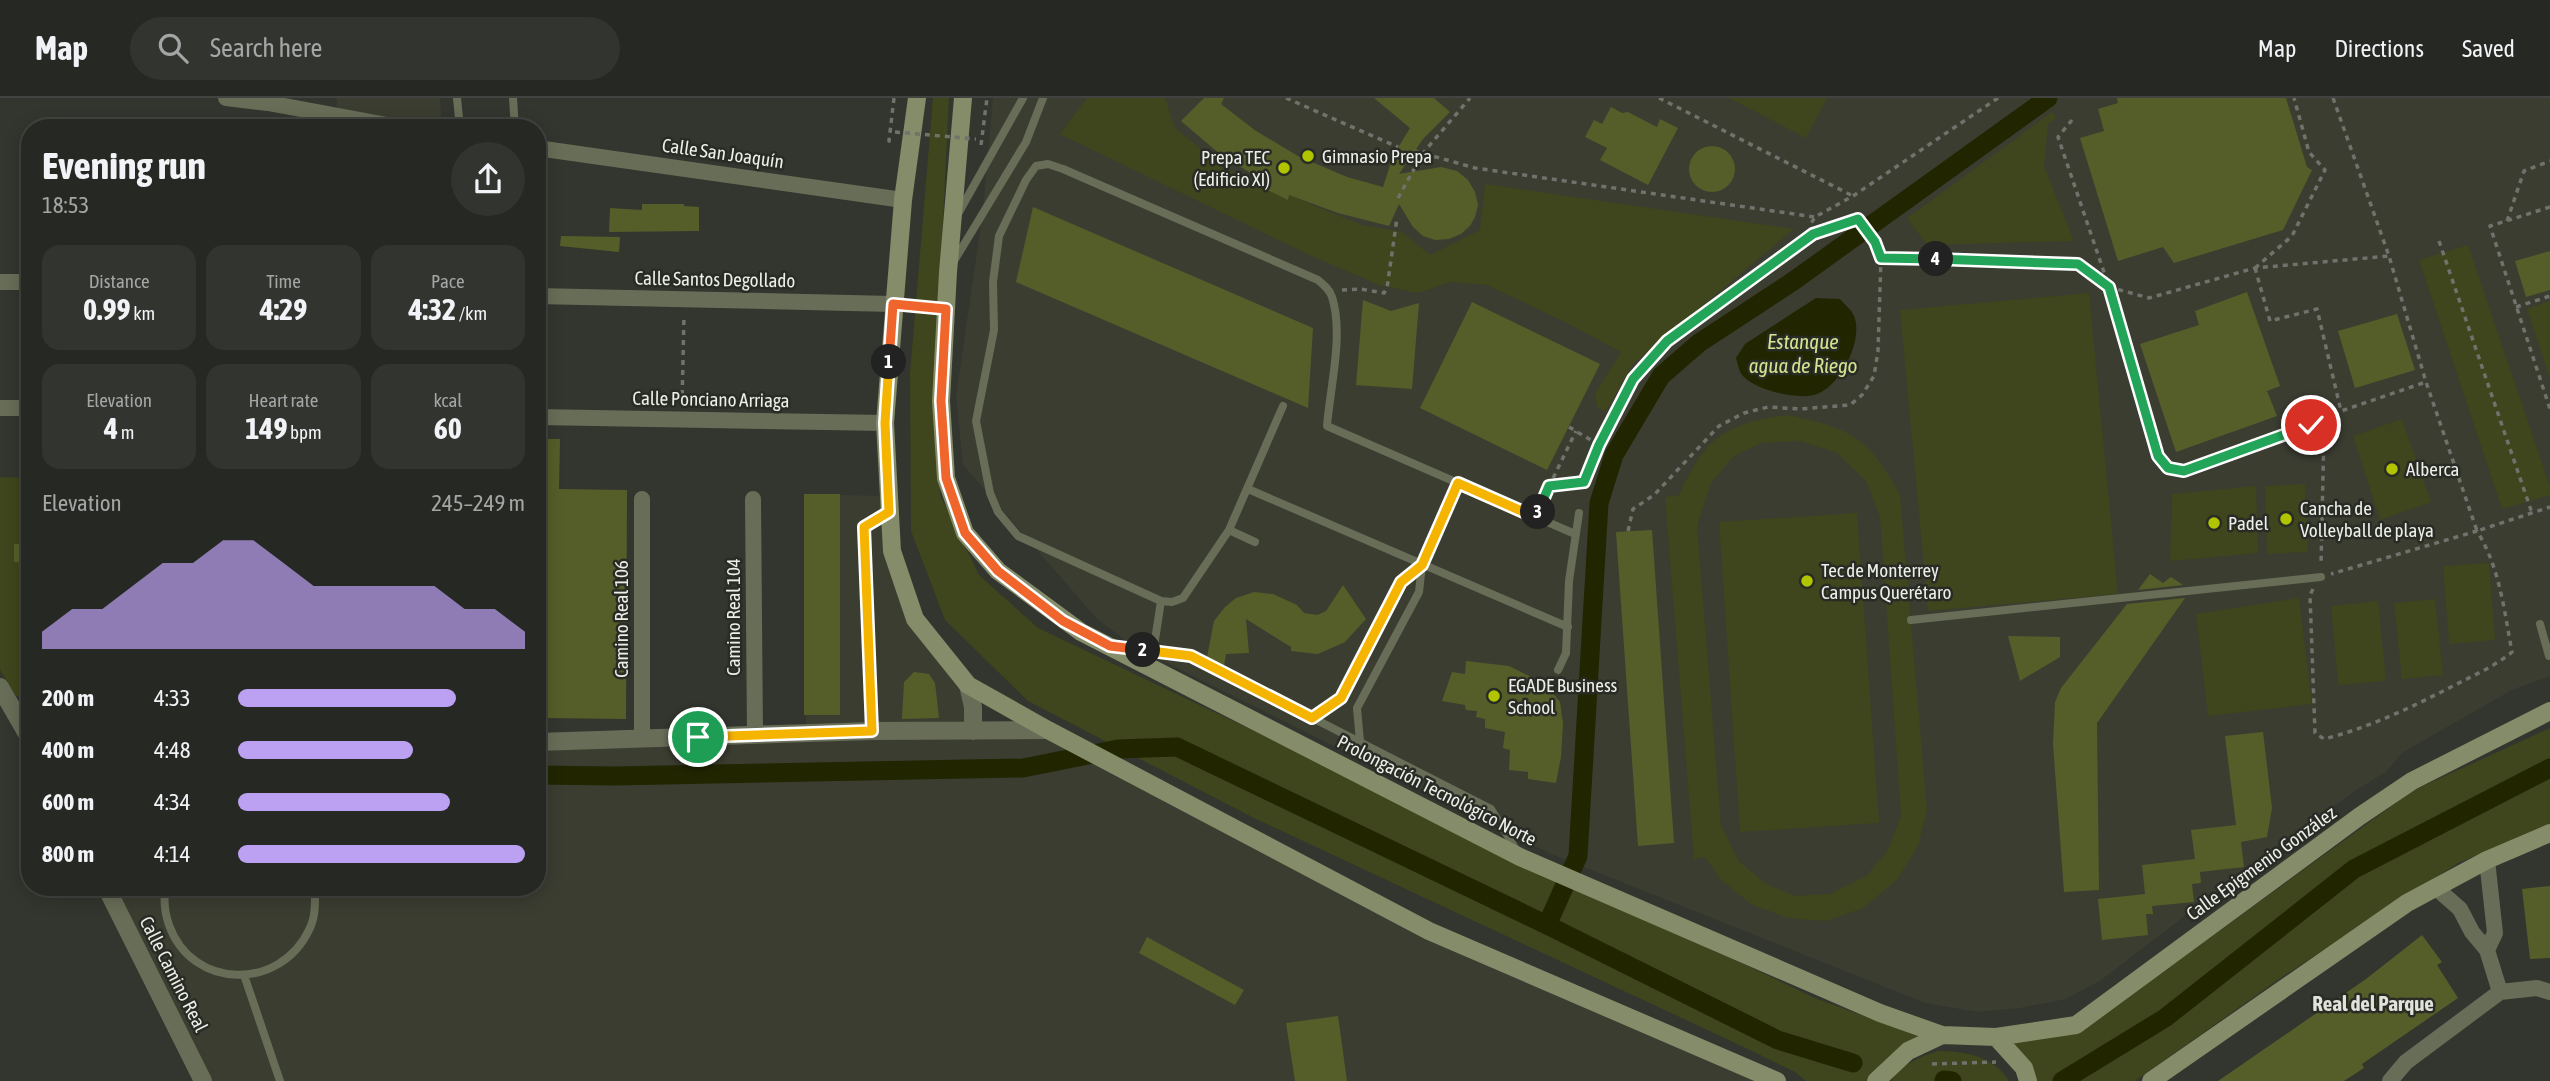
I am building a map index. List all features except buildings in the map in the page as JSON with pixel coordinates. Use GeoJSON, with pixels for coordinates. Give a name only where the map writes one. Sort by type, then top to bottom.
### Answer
{"type":"FeatureCollection","features":[{"type":"Feature","properties":{"kind":"main road"},"geometry":{"type":"LineString","coordinates":[[917,98],[903,200],[885,423],[892,551],[915,619],[968,685],[1429,931],[1777,1081]]}},
{"type":"Feature","properties":{"kind":"main road","name":"Prolongación Tecnológico Norte"},"geometry":{"type":"LineString","coordinates":[[962,98],[941,401],[946,478],[965,533],[998,571],[1063,621],[1110,646],[1153,659],[1520,857],[1880,1013],[1942,1035]]}},
{"type":"Feature","properties":{"kind":"main road","name":"Calle Epigmenio González"},"geometry":{"type":"LineString","coordinates":[[1942,1035],[1996,1037],[2076,1025],[2412,780],[2550,711]]}},
{"type":"Feature","properties":{"kind":"main road"},"geometry":{"type":"LineString","coordinates":[[2151,1081],[2407,902],[2487,860],[2550,833]]}},
{"type":"Feature","properties":{"kind":"main road"},"geometry":{"type":"LineString","coordinates":[[1876,1081],[1908,1051],[1942,1035]]}},
{"type":"Feature","properties":{"kind":"main road"},"geometry":{"type":"LineString","coordinates":[[1996,1037],[2024,1068],[2028,1081]]}},
{"type":"Feature","properties":{"kind":"street"},"geometry":{"type":"LineString","coordinates":[[226,98],[268,100],[360,119]]}},
{"type":"Feature","properties":{"kind":"street","name":"Calle San Joaquín"},"geometry":{"type":"LineString","coordinates":[[546,149],[903,200]]}},
{"type":"Feature","properties":{"kind":"street"},"geometry":{"type":"LineString","coordinates":[[0,282],[21,282]]}},
{"type":"Feature","properties":{"kind":"street","name":"Calle Santos Degollado"},"geometry":{"type":"LineString","coordinates":[[546,296],[893,304]]}},
{"type":"Feature","properties":{"kind":"street"},"geometry":{"type":"LineString","coordinates":[[0,408],[21,408]]}},
{"type":"Feature","properties":{"kind":"street","name":"Calle Ponciano Arriaga"},"geometry":{"type":"LineString","coordinates":[[546,417],[885,423]]}},
{"type":"Feature","properties":{"kind":"street","name":"Camino Real 106"},"geometry":{"type":"LineString","coordinates":[[642,499],[642,739]]}},
{"type":"Feature","properties":{"kind":"street","name":"Camino Real 104"},"geometry":{"type":"LineString","coordinates":[[753,499],[755,735]]}},
{"type":"Feature","properties":{"kind":"street"},"geometry":{"type":"LineString","coordinates":[[968,685],[973,707],[973,731]]}},
{"type":"Feature","properties":{"kind":"street"},"geometry":{"type":"LineString","coordinates":[[0,687],[21,716]]}},
{"type":"Feature","properties":{"kind":"street"},"geometry":{"type":"LineString","coordinates":[[546,742],[872,731],[1048,730]]}},
{"type":"Feature","properties":{"kind":"street"},"geometry":{"type":"LineString","coordinates":[[2487,860],[2494,933],[2487,950]]}},
{"type":"Feature","properties":{"kind":"street"},"geometry":{"type":"LineString","coordinates":[[2435,887],[2460,909],[2472,932],[2487,950],[2500,992]]}},
{"type":"Feature","properties":{"kind":"street","name":"Calle Camino Real"},"geometry":{"type":"LineString","coordinates":[[110,896],[203,1081]]}},
{"type":"Feature","properties":{"kind":"street"},"geometry":{"type":"LineString","coordinates":[[2390,1081],[2406,1062],[2500,992],[2537,988],[2550,992]]}},
{"type":"Feature","properties":{"kind":"lane"},"geometry":{"type":"LineString","coordinates":[[457,98],[459,119]]}},
{"type":"Feature","properties":{"kind":"lane"},"geometry":{"type":"LineString","coordinates":[[513,98],[514,119]]}},
{"type":"Feature","properties":{"kind":"lane"},"geometry":{"type":"LineString","coordinates":[[952,224],[1023,98]]}},
{"type":"Feature","properties":{"kind":"lane"},"geometry":{"type":"LineString","coordinates":[[948,272],[1026,142],[1043,98]]}},
{"type":"Feature","properties":{"kind":"lane"},"geometry":{"type":"LineString","coordinates":[[1283,406],[1229,530],[1183,598],[1172,602],[1161,601],[1018,536],[998,512],[990,493],[976,421],[994,330],[993,282],[999,236],[1018,195],[1036,166],[1048,164],[1318,280],[1329,290],[1333,299],[1337,330],[1327,426],[1575,534]]}},
{"type":"Feature","properties":{"kind":"lane"},"geometry":{"type":"LineString","coordinates":[[1360,742],[1357,708],[1419,592],[1422,565],[1458,483]]}},
{"type":"Feature","properties":{"kind":"lane"},"geometry":{"type":"LineString","coordinates":[[1248,489],[1568,627]]}},
{"type":"Feature","properties":{"kind":"lane"},"geometry":{"type":"LineString","coordinates":[[872,731],[864,527],[889,512]]}},
{"type":"Feature","properties":{"kind":"lane"},"geometry":{"type":"LineString","coordinates":[[1558,670],[1566,653],[1569,581],[1579,513]]}},
{"type":"Feature","properties":{"kind":"lane"},"geometry":{"type":"LineString","coordinates":[[1229,530],[1255,542]]}},
{"type":"Feature","properties":{"kind":"lane"},"geometry":{"type":"LineString","coordinates":[[1312,718],[1341,698],[1401,582],[1422,565]]}},
{"type":"Feature","properties":{"kind":"lane"},"geometry":{"type":"LineString","coordinates":[[1911,620],[2321,577]]}},
{"type":"Feature","properties":{"kind":"lane"},"geometry":{"type":"LineString","coordinates":[[1161,601],[1153,659],[1191,656],[1491,809],[1520,857]]}},
{"type":"Feature","properties":{"kind":"lane"},"geometry":{"type":"LineString","coordinates":[[2544,631],[2549,659]]}},
{"type":"Feature","properties":{"kind":"lane"},"geometry":{"type":"LineString","coordinates":[[2549,659],[2550,646]]}},
{"type":"Feature","properties":{"kind":"lane"},"geometry":{"type":"LineString","coordinates":[[166,896],[166,914],[173,934],[185,952],[202,965],[222,973],[244,975],[265,971],[284,961],[300,946],[311,928],[315,896]]}},
{"type":"Feature","properties":{"kind":"lane"},"geometry":{"type":"LineString","coordinates":[[244,975],[280,1081]]}},
{"type":"Feature","properties":{"kind":"path"},"geometry":{"type":"LineString","coordinates":[[1286,98],[1398,147]]}},
{"type":"Feature","properties":{"kind":"path"},"geometry":{"type":"LineString","coordinates":[[1398,198],[1423,153],[1470,98]]}},
{"type":"Feature","properties":{"kind":"path"},"geometry":{"type":"LineString","coordinates":[[1659,98],[1853,197]]}},
{"type":"Feature","properties":{"kind":"path"},"geometry":{"type":"LineString","coordinates":[[1813,234],[1810,225],[1815,217],[1853,197],[1998,98]]}},
{"type":"Feature","properties":{"kind":"path"},"geometry":{"type":"LineString","coordinates":[[2255,268],[2292,236],[2325,170],[2309,152],[2294,98]]}},
{"type":"Feature","properties":{"kind":"path"},"geometry":{"type":"LineString","coordinates":[[2310,595],[2315,733],[2324,739],[2350,733],[2411,707],[2498,663],[2512,652],[2496,572],[2489,551],[2477,531],[2426,382],[2389,256],[2333,98]]}},
{"type":"Feature","properties":{"kind":"path"},"geometry":{"type":"LineString","coordinates":[[2072,120],[2058,137],[2109,287],[2158,456],[2168,468],[2184,471],[2311,425],[2324,431],[2321,577],[2550,507]]}},
{"type":"Feature","properties":{"kind":"path"},"geometry":{"type":"LineString","coordinates":[[895,132],[976,139]]}},
{"type":"Feature","properties":{"kind":"path"},"geometry":{"type":"LineString","coordinates":[[1415,151],[1475,168],[1815,217]]}},
{"type":"Feature","properties":{"kind":"path"},"geometry":{"type":"LineString","coordinates":[[2507,221],[2524,171],[2550,161]]}},
{"type":"Feature","properties":{"kind":"path"},"geometry":{"type":"LineString","coordinates":[[2550,207],[2490,226],[2550,409]]}},
{"type":"Feature","properties":{"kind":"path"},"geometry":{"type":"LineString","coordinates":[[1329,290],[1360,289],[1384,293],[1387,288],[1397,218]]}},
{"type":"Feature","properties":{"kind":"path"},"geometry":{"type":"LineString","coordinates":[[1549,486],[1584,482],[1599,445],[1633,379],[1667,341],[1813,234],[1858,219],[1875,242],[1881,258],[1878,351],[1874,376],[1862,395],[1850,405],[1800,410],[1768,407],[1744,413],[1719,426],[1654,495],[1633,509],[1628,531]]}},
{"type":"Feature","properties":{"kind":"path"},"geometry":{"type":"LineString","coordinates":[[2439,241],[2532,513]]}},
{"type":"Feature","properties":{"kind":"path"},"geometry":{"type":"LineString","coordinates":[[1881,258],[2078,264],[2109,287],[2149,298],[2255,268],[2389,256]]}},
{"type":"Feature","properties":{"kind":"path"},"geometry":{"type":"LineString","coordinates":[[2255,268],[2270,321],[2317,309],[2342,411],[2426,382]]}},
{"type":"Feature","properties":{"kind":"path"},"geometry":{"type":"LineString","coordinates":[[2516,307],[2550,296]]}},
{"type":"Feature","properties":{"kind":"path"},"geometry":{"type":"LineString","coordinates":[[682,421],[684,299]]}},
{"type":"Feature","properties":{"kind":"path"},"geometry":{"type":"LineString","coordinates":[[893,304],[946,309]]}},
{"type":"Feature","properties":{"kind":"path"},"geometry":{"type":"LineString","coordinates":[[1569,427],[1599,445]]}},
{"type":"Feature","properties":{"kind":"path"},"geometry":{"type":"LineString","coordinates":[[1535,517],[1576,431]]}},
{"type":"Feature","properties":{"kind":"shaded area"},"geometry":{"type":"Polygon","coordinates":[[[337,98],[440,98],[441,119],[354,119],[337,116],[337,98]]]}},
{"type":"Feature","properties":{"kind":"shaded area"},"geometry":{"type":"Polygon","coordinates":[[[933,98],[949,98],[937,344],[940,495],[979,575],[1038,628],[1815,998],[1923,1038],[1868,1081],[1806,1081],[1795,1072],[1750,1050],[1254,818],[1028,701],[945,620],[911,531],[910,373],[933,98]]]}},
{"type":"Feature","properties":{"kind":"shaded area","name":"Tec de Monterrey Campus Querétaro"},"geometry":{"type":"Polygon","coordinates":[[[993,98],[2550,98],[2550,676],[2512,690],[2402,753],[2386,772],[2259,859],[2100,981],[2066,999],[2020,1008],[1978,1012],[1925,1003],[1551,854],[1133,646],[1097,619],[963,465],[956,396],[983,210],[993,98]]]}},
{"type":"Feature","properties":{"kind":"shaded area"},"geometry":{"type":"Polygon","coordinates":[[[1087,98],[1165,98],[1175,128],[1224,168],[1362,225],[1402,232],[1430,255],[1480,230],[1485,184],[1794,229],[1633,364],[1606,411],[1597,408],[1595,393],[1621,352],[1487,285],[1450,282],[1418,293],[1379,285],[1307,254],[1060,134],[1087,98]]]}},
{"type":"Feature","properties":{"kind":"shaded area"},"geometry":{"type":"Polygon","coordinates":[[[1729,98],[1827,98],[1806,138],[1729,98]]]}},
{"type":"Feature","properties":{"kind":"shaded area"},"geometry":{"type":"Polygon","coordinates":[[[2052,112],[2056,118],[2048,124],[2044,166],[2074,241],[1927,245],[1907,218],[2052,112]]]}},
{"type":"Feature","properties":{"kind":"shaded area"},"geometry":{"type":"Polygon","coordinates":[[[2468,245],[2550,487],[2550,495],[2502,509],[2419,260],[2468,245]]]}},
{"type":"Feature","properties":{"kind":"shaded area"},"geometry":{"type":"Polygon","coordinates":[[[2089,293],[2118,594],[1928,611],[1900,310],[2089,293]]]}},
{"type":"Feature","properties":{"kind":"shaded area"},"geometry":{"type":"Polygon","coordinates":[[[2550,301],[2550,379],[2527,309],[2550,301]]]}},
{"type":"Feature","properties":{"kind":"shaded area"},"geometry":{"type":"Polygon","coordinates":[[[1787,415],[1827,425],[1856,438],[1878,460],[1900,495],[1927,810],[1918,846],[1897,880],[1863,908],[1826,921],[1787,918],[1751,904],[1721,880],[1705,857],[1694,859],[1665,497],[1679,495],[1698,459],[1720,437],[1747,423],[1787,415]],[[1800,441],[1761,443],[1734,456],[1711,483],[1697,526],[1721,825],[1738,860],[1766,884],[1796,896],[1830,894],[1866,876],[1888,850],[1901,816],[1880,517],[1866,481],[1837,453],[1800,441]]]}},
{"type":"Feature","properties":{"kind":"shaded area","name":"Alberca"},"geometry":{"type":"Polygon","coordinates":[[[2402,419],[2431,502],[2380,520],[2353,436],[2402,419]]]}},
{"type":"Feature","properties":{"kind":"shaded area"},"geometry":{"type":"Polygon","coordinates":[[[0,477],[21,478],[21,696],[16,696],[0,670],[0,477]]]}},
{"type":"Feature","properties":{"kind":"shaded area","name":"Cancha de Volleyball de playa"},"geometry":{"type":"Polygon","coordinates":[[[2305,484],[2308,552],[2267,554],[2265,486],[2305,484]]]}},
{"type":"Feature","properties":{"kind":"shaded area","name":"Padel"},"geometry":{"type":"Polygon","coordinates":[[[2256,486],[2258,553],[2170,561],[2172,494],[2256,486]]]}},
{"type":"Feature","properties":{"kind":"shaded area"},"geometry":{"type":"Polygon","coordinates":[[[804,494],[888,496],[915,619],[968,685],[973,731],[1048,730],[1429,931],[1777,1081],[203,1081],[110,896],[546,896],[546,742],[806,733],[804,494]]]}},
{"type":"Feature","properties":{"kind":"shaded area"},"geometry":{"type":"Polygon","coordinates":[[[1857,513],[1879,823],[1740,832],[1719,522],[1857,513]]]}},
{"type":"Feature","properties":{"kind":"shaded area"},"geometry":{"type":"Polygon","coordinates":[[[2489,563],[2495,640],[2449,644],[2443,566],[2489,563]]]}},
{"type":"Feature","properties":{"kind":"shaded area"},"geometry":{"type":"Polygon","coordinates":[[[2299,598],[2312,704],[2208,716],[2196,614],[2299,598]]]}},
{"type":"Feature","properties":{"kind":"shaded area"},"geometry":{"type":"Polygon","coordinates":[[[2435,599],[2443,675],[2402,679],[2394,603],[2435,599]]]}},
{"type":"Feature","properties":{"kind":"shaded area"},"geometry":{"type":"Polygon","coordinates":[[[2378,601],[2386,681],[2338,685],[2331,606],[2378,601]]]}},
{"type":"Feature","properties":{"kind":"shaded area"},"geometry":{"type":"Polygon","coordinates":[[[2550,728],[2550,825],[2458,863],[2282,977],[2135,1081],[2035,1081],[2031,1066],[2013,1042],[2078,1033],[2414,790],[2550,728]]]}},
{"type":"Feature","properties":{"kind":"shaded area"},"geometry":{"type":"Polygon","coordinates":[[[1938,1051],[1978,1057],[1995,1066],[2009,1081],[1891,1081],[1906,1066],[1938,1051]]]}},
{"type":"Feature","properties":{"kind":"water","name":"Estanque agua de Riego"},"geometry":{"type":"Polygon","coordinates":[[[1816,298],[1840,299],[1853,314],[1856,326],[1853,349],[1834,382],[1817,394],[1800,396],[1768,390],[1744,377],[1736,358],[1745,344],[1816,298]]]}},
{"type":"Feature","properties":{"kind":"waterway"},"geometry":{"type":"LineString","coordinates":[[1547,925],[1578,856],[1599,503],[1614,455],[1661,376],[1699,343],[1792,282],[2048,98]]}},
{"type":"Feature","properties":{"kind":"waterway"},"geometry":{"type":"LineString","coordinates":[[546,775],[1023,768],[1118,749],[1177,747],[1547,925],[1778,1040],[1853,1063]]}},
{"type":"Feature","properties":{"kind":"waterway"},"geometry":{"type":"LineString","coordinates":[[2062,1081],[2165,1018],[2354,869],[2550,768]]}},
{"type":"Feature","properties":{"kind":"waterway"},"geometry":{"type":"LineString","coordinates":[[1944,1080],[1952,1081]]}},
{"type":"Feature","properties":{"kind":"place","name":"Gimnasio Prepa"},"geometry":{"type":"Point","coordinates":[1308,156]}},
{"type":"Feature","properties":{"kind":"place","name":"Prepa TEC (Edificio XI)"},"geometry":{"type":"Point","coordinates":[1284,168]}},
{"type":"Feature","properties":{"kind":"place","name":"Alberca"},"geometry":{"type":"Point","coordinates":[2392,469]}},
{"type":"Feature","properties":{"kind":"place","name":"Cancha de Volleyball de playa"},"geometry":{"type":"Point","coordinates":[2286,519]}},
{"type":"Feature","properties":{"kind":"place","name":"Padel"},"geometry":{"type":"Point","coordinates":[2214,523]}},
{"type":"Feature","properties":{"kind":"place","name":"Tec de Monterrey Campus Querétaro"},"geometry":{"type":"Point","coordinates":[1807,581]}},
{"type":"Feature","properties":{"kind":"place","name":"EGADE Business School"},"geometry":{"type":"Point","coordinates":[1494,696]}},
{"type":"Feature","properties":{"kind":"district","name":"Real del Parque"},"geometry":{"type":"Point","coordinates":[2373,1004]}},
{"type":"Feature","properties":{"kind":"route"},"geometry":{"type":"LineString","coordinates":[[698,737],[872,731],[864,527],[889,512],[885,423],[893,304],[946,309],[941,401],[946,478],[965,533],[998,571],[1063,621],[1110,646],[1191,656],[1312,718],[1341,698],[1401,582],[1422,565],[1458,483],[1535,517],[1549,486],[1584,482],[1599,445],[1633,379],[1667,341],[1813,234],[1858,219],[1875,242],[1881,258],[2078,264],[2109,287],[2158,456],[2168,468],[2184,471],[2311,425]]}}]}
